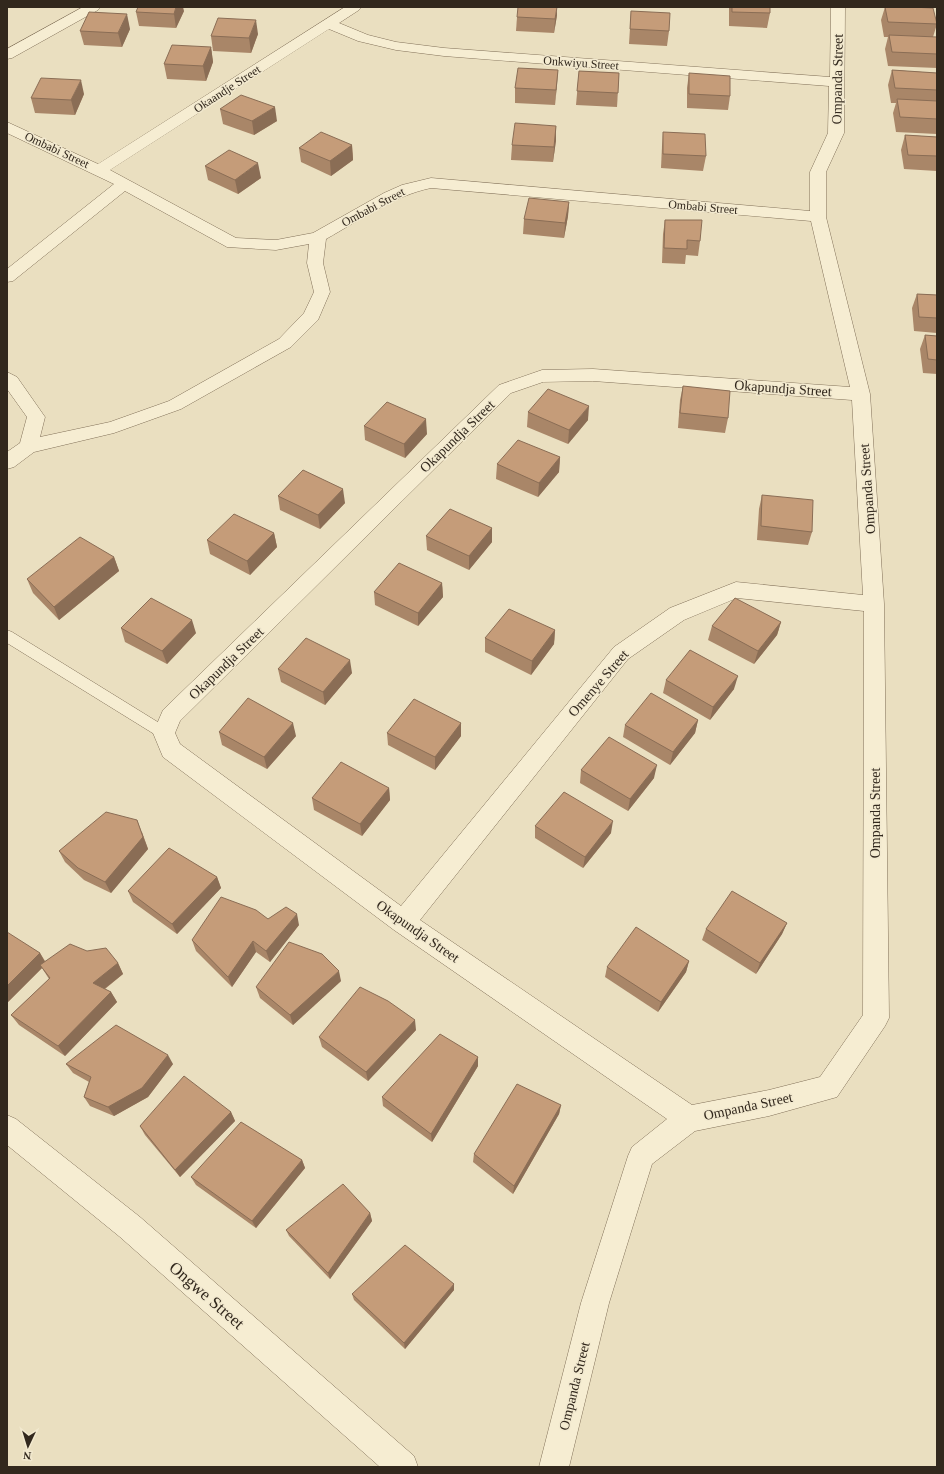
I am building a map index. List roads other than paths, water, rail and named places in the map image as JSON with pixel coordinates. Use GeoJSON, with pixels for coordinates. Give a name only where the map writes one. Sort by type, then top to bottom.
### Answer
{"type":"FeatureCollection","features":[{"type":"Feature","properties":{"kind":"street"},"geometry":{"type":"LineString","coordinates":[[7,56],[93,7]]}},
{"type":"Feature","properties":{"kind":"street","name":"Okaandje Street"},"geometry":{"type":"LineString","coordinates":[[99,170],[354,7]]}},
{"type":"Feature","properties":{"kind":"street","name":"Ompanda Street"},"geometry":{"type":"LineString","coordinates":[[554,1467],[595,1303],[641,1156],[689,1119],[769,1103],[828,1088],[876,1018],[874,604],[861,394],[818,217],[818,172],[836,133],[838,7]]}},
{"type":"Feature","properties":{"kind":"street","name":"Onkwiyu Street"},"geometry":{"type":"LineString","coordinates":[[329,24],[369,40],[396,46],[444,52],[838,82]]}},
{"type":"Feature","properties":{"kind":"street","name":"Ombabi Street"},"geometry":{"type":"LineString","coordinates":[[7,126],[99,170],[233,243],[276,245],[318,237],[390,196],[408,188],[431,183],[818,217]]}},
{"type":"Feature","properties":{"kind":"street"},"geometry":{"type":"LineString","coordinates":[[7,277],[124,184]]}},
{"type":"Feature","properties":{"kind":"street"},"geometry":{"type":"LineString","coordinates":[[7,462],[29,446],[114,427],[175,405],[285,343],[312,316],[322,292],[315,263],[318,237]]}},
{"type":"Feature","properties":{"kind":"street","name":"Okapundja Street"},"geometry":{"type":"LineString","coordinates":[[689,1119],[403,922],[171,750],[164,732],[171,716],[505,389],[542,376],[593,375],[861,394]]}},
{"type":"Feature","properties":{"kind":"street"},"geometry":{"type":"LineString","coordinates":[[7,378],[12,381],[36,417],[29,446]]}},
{"type":"Feature","properties":{"kind":"street","name":"Omenye Street"},"geometry":{"type":"LineString","coordinates":[[403,922],[620,653],[676,614],[736,590],[874,604]]}},
{"type":"Feature","properties":{"kind":"street","name":"Ongwe Street"},"geometry":{"type":"LineString","coordinates":[[7,1128],[130,1227],[403,1467]]}},
{"type":"Feature","properties":{"kind":"lane"},"geometry":{"type":"LineString","coordinates":[[7,636],[164,732]]}}]}
